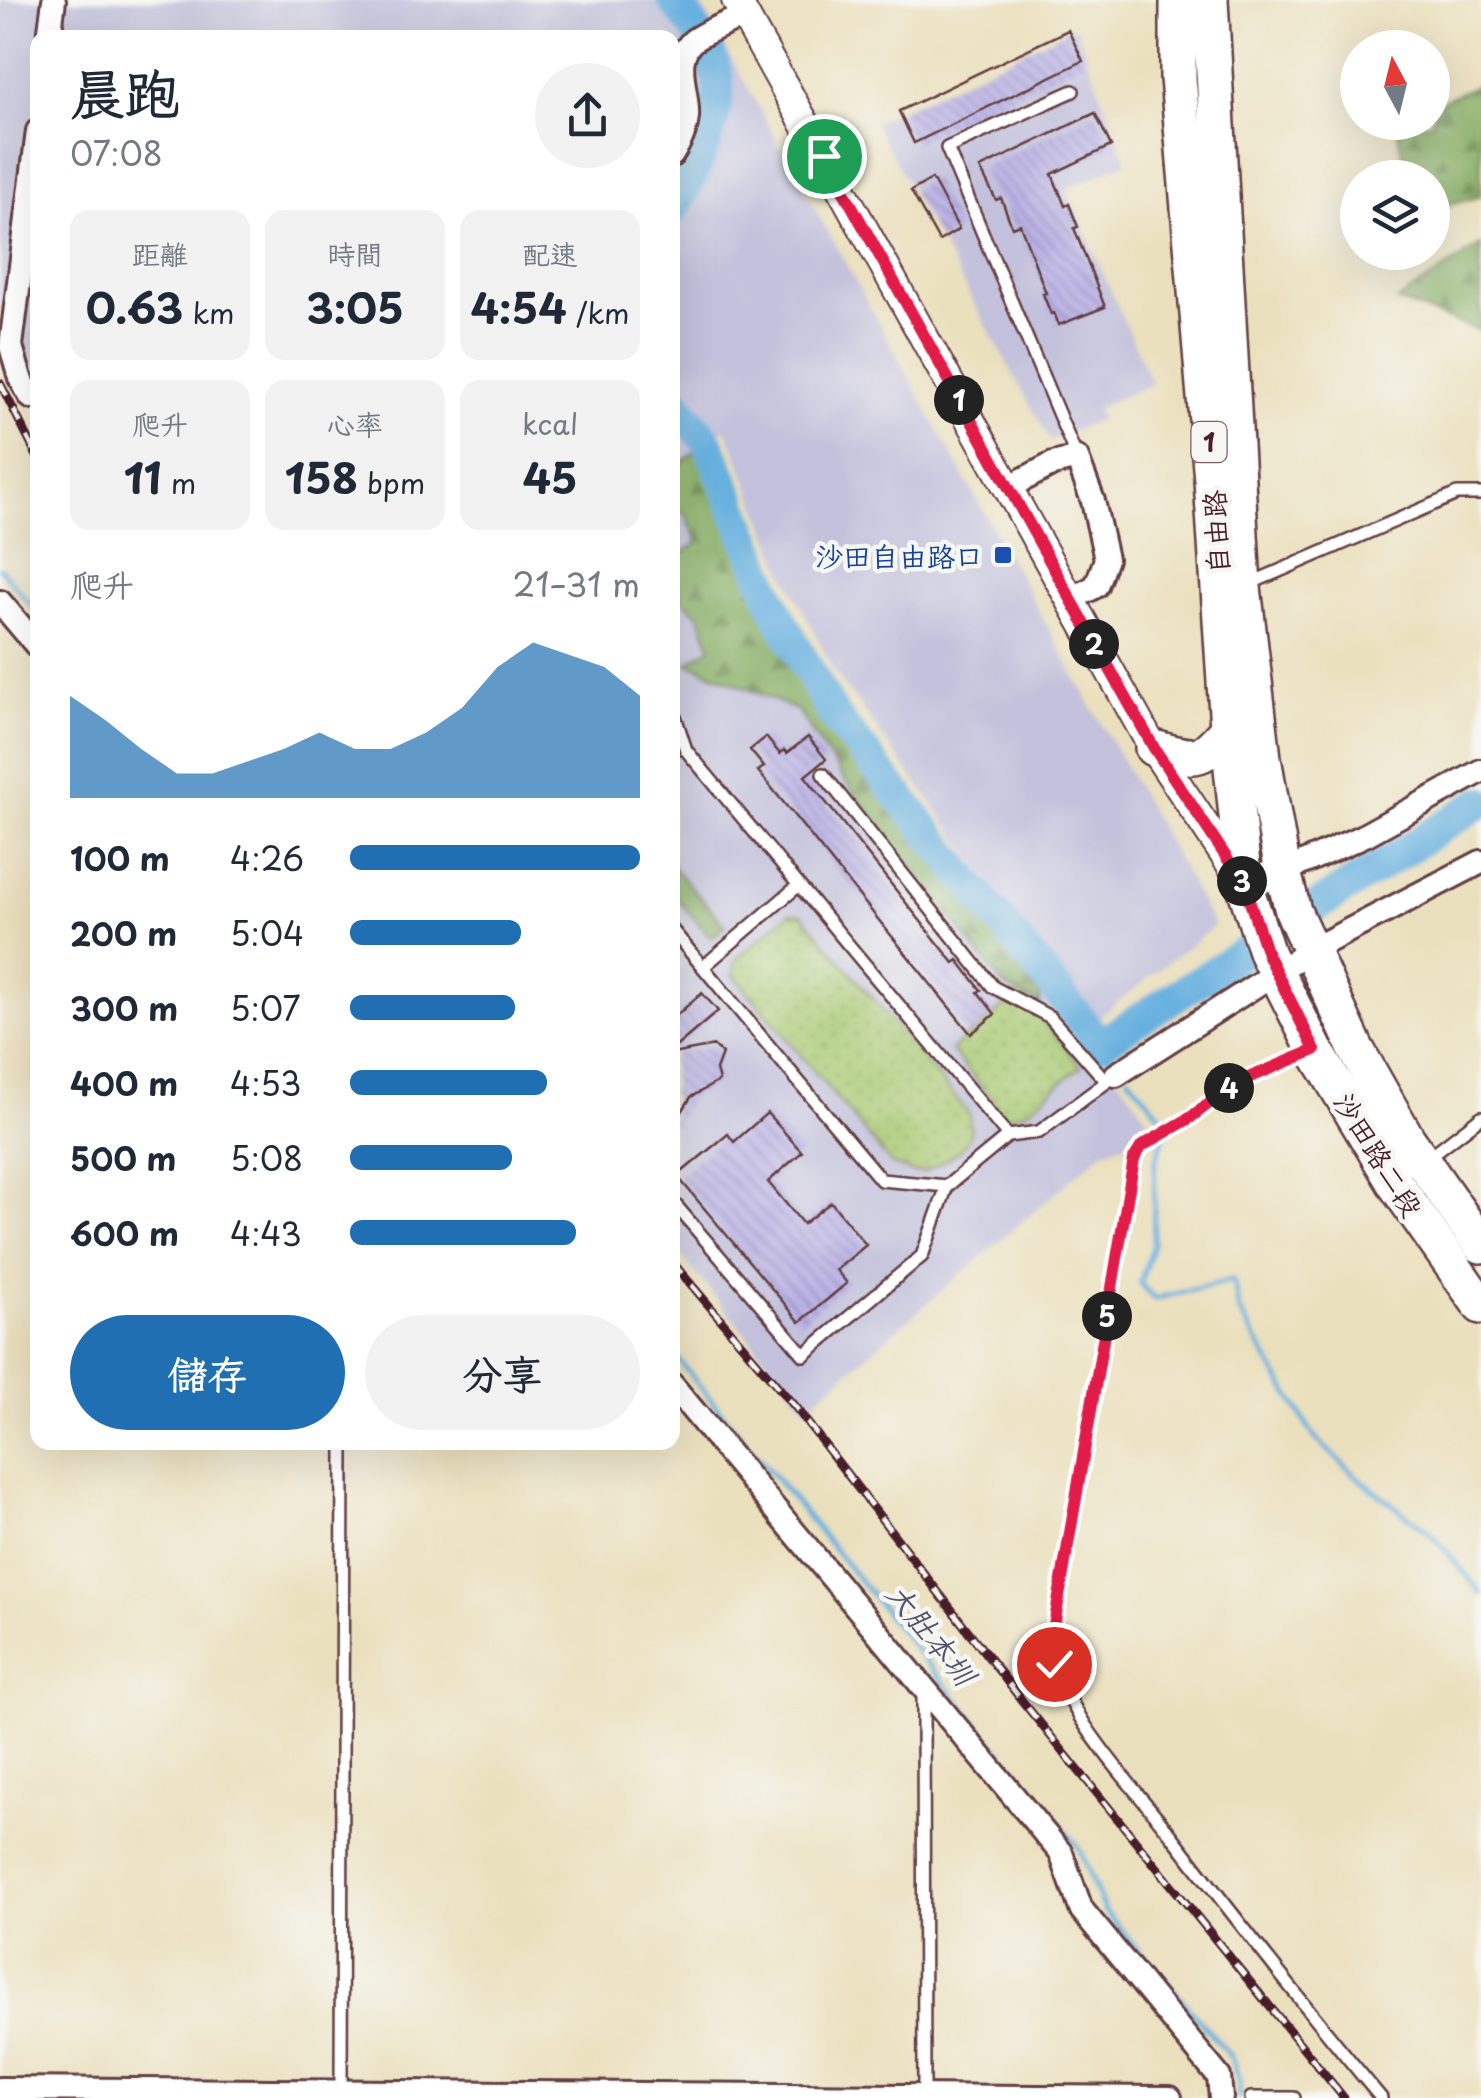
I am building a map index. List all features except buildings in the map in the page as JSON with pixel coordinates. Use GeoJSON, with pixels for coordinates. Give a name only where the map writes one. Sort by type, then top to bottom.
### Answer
{"type":"FeatureCollection","features":[{"type":"Feature","properties":{"kind":"main road","name":"自由路"},"geometry":{"type":"LineString","coordinates":[[1178,0],[1178,78],[1212,480],[1228,728],[1244,884]]}},
{"type":"Feature","properties":{"kind":"main road","name":"自由路"},"geometry":{"type":"LineString","coordinates":[[1210,0],[1243,587],[1263,758],[1283,872]]}},
{"type":"Feature","properties":{"kind":"main road"},"geometry":{"type":"LineString","coordinates":[[1154,748],[1189,757],[1206,754],[1228,728]]}},
{"type":"Feature","properties":{"kind":"main road","name":"沙田路二段"},"geometry":{"type":"LineString","coordinates":[[1283,872],[1302,931],[1356,1049],[1422,1162],[1481,1246]]}},
{"type":"Feature","properties":{"kind":"main road","name":"沙田路二段"},"geometry":{"type":"LineString","coordinates":[[1244,884],[1272,963],[1315,1050],[1396,1185],[1481,1306]]}},
{"type":"Feature","properties":{"kind":"street"},"geometry":{"type":"LineString","coordinates":[[50,30],[54,0]]}},
{"type":"Feature","properties":{"kind":"street"},"geometry":{"type":"LineString","coordinates":[[680,141],[687,116],[681,58],[695,39],[741,8]]}},
{"type":"Feature","properties":{"kind":"street","name":"沙田路二段"},"geometry":{"type":"LineString","coordinates":[[741,8],[1154,748],[1244,884]]}},
{"type":"Feature","properties":{"kind":"street"},"geometry":{"type":"LineString","coordinates":[[30,195],[10,381],[30,396]]}},
{"type":"Feature","properties":{"kind":"street"},"geometry":{"type":"LineString","coordinates":[[1007,488],[1053,464],[1077,458],[1093,501],[1106,559],[1096,586],[1070,600]]}},
{"type":"Feature","properties":{"kind":"street"},"geometry":{"type":"LineString","coordinates":[[0,602],[30,638]]}},
{"type":"Feature","properties":{"kind":"street"},"geometry":{"type":"LineString","coordinates":[[1244,884],[1283,872],[1365,835],[1481,771]]}},
{"type":"Feature","properties":{"kind":"street"},"geometry":{"type":"LineString","coordinates":[[1111,1078],[1272,963],[1302,931],[1481,862]]}},
{"type":"Feature","properties":{"kind":"street"},"geometry":{"type":"LineString","coordinates":[[680,1394],[1061,1852],[1081,1909],[1219,2077],[1221,2098]]}},
{"type":"Feature","properties":{"kind":"street"},"geometry":{"type":"LineString","coordinates":[[0,2089],[341,2095],[1170,2098]]}},
{"type":"Feature","properties":{"kind":"lane"},"geometry":{"type":"LineString","coordinates":[[1073,91],[947,148],[1077,458]]}},
{"type":"Feature","properties":{"kind":"lane"},"geometry":{"type":"LineString","coordinates":[[1243,587],[1457,494],[1481,494]]}},
{"type":"Feature","properties":{"kind":"lane"},"geometry":{"type":"LineString","coordinates":[[680,732],[686,750],[1008,1136]]}},
{"type":"Feature","properties":{"kind":"lane"},"geometry":{"type":"LineString","coordinates":[[680,1210],[804,1355],[922,1256],[947,1186],[1008,1136],[1039,1132],[1111,1078],[1050,1017],[993,987],[823,774]]}},
{"type":"Feature","properties":{"kind":"lane"},"geometry":{"type":"LineString","coordinates":[[703,967],[798,885]]}},
{"type":"Feature","properties":{"kind":"lane"},"geometry":{"type":"LineString","coordinates":[[680,940],[881,1180],[947,1186]]}},
{"type":"Feature","properties":{"kind":"lane"},"geometry":{"type":"LineString","coordinates":[[1315,1050],[1234,1084],[1190,1118],[1142,1146],[1134,1159],[1051,1644],[1054,1664],[1084,1723],[1293,1992],[1381,2098]]}},
{"type":"Feature","properties":{"kind":"lane"},"geometry":{"type":"LineString","coordinates":[[1422,1162],[1481,1117]]}},
{"type":"Feature","properties":{"kind":"lane"},"geometry":{"type":"LineString","coordinates":[[341,2095],[343,1450]]}},
{"type":"Feature","properties":{"kind":"lane"},"geometry":{"type":"LineString","coordinates":[[923,1687],[924,2096]]}},
{"type":"Feature","properties":{"kind":"lane"},"geometry":{"type":"LineString","coordinates":[[1252,2098],[1294,2098]]}},
{"type":"Feature","properties":{"kind":"shaded area"},"geometry":{"type":"Polygon","coordinates":[[[0,0],[699,0],[1214,926],[1098,1018],[1071,990],[835,673],[785,574],[726,429],[694,452],[816,716],[1125,1086],[1157,1132],[1104,1151],[806,1408],[680,1254],[680,30],[30,30],[30,367],[0,306],[0,0]]]}},
{"type":"Feature","properties":{"kind":"shaded area"},"geometry":{"type":"Polygon","coordinates":[[[1075,26],[1127,162],[1066,189],[1152,384],[1096,408],[1100,419],[1050,441],[874,123],[1075,26]]]}},
{"type":"Feature","properties":{"kind":"green space"},"geometry":{"type":"Polygon","coordinates":[[[1481,83],[1481,196],[1450,204],[1450,160],[1404,160],[1399,140],[1450,140],[1450,97],[1481,83]]]}},
{"type":"Feature","properties":{"kind":"green space"},"geometry":{"type":"Polygon","coordinates":[[[1481,245],[1481,331],[1397,301],[1444,270],[1450,270],[1450,266],[1481,245]]]}},
{"type":"Feature","properties":{"kind":"green space"},"geometry":{"type":"Polygon","coordinates":[[[705,443],[761,586],[810,681],[1040,963],[1040,1004],[1004,986],[843,778],[797,710],[688,663],[711,647],[700,616],[680,593],[680,555],[698,542],[684,511],[680,513],[680,464],[705,443]]]}},
{"type":"Feature","properties":{"kind":"green space"},"geometry":{"type":"Polygon","coordinates":[[[680,875],[726,926],[711,938],[680,902],[680,875]]]}},
{"type":"Feature","properties":{"kind":"green space"},"geometry":{"type":"Polygon","coordinates":[[[790,913],[802,914],[969,1114],[971,1132],[961,1150],[925,1172],[892,1165],[734,975],[735,960],[790,913]]]}},
{"type":"Feature","properties":{"kind":"green space"},"geometry":{"type":"Polygon","coordinates":[[[1020,993],[1081,1066],[1025,1112],[1005,1116],[951,1050],[1020,993]]]}},
{"type":"Feature","properties":{"kind":"waterway"},"geometry":{"type":"LineString","coordinates":[[673,0],[705,44],[714,64],[718,89],[705,144],[680,196]]}},
{"type":"Feature","properties":{"kind":"waterway"},"geometry":{"type":"LineString","coordinates":[[680,408],[709,444],[778,614],[833,714],[1100,1044],[1481,802]]}},
{"type":"Feature","properties":{"kind":"waterway","name":"大肚本圳"},"geometry":{"type":"LineString","coordinates":[[0,568],[30,604]]}},
{"type":"Feature","properties":{"kind":"waterway"},"geometry":{"type":"LineString","coordinates":[[1100,1044],[1117,1064]]}},
{"type":"Feature","properties":{"kind":"waterway"},"geometry":{"type":"LineString","coordinates":[[1128,1076],[1168,1123],[1155,1163],[1153,1244],[1140,1283],[1154,1299],[1233,1280],[1239,1311],[1315,1438],[1358,1478],[1433,1535],[1481,1593]]}},
{"type":"Feature","properties":{"kind":"waterway","name":"大肚本圳"},"geometry":{"type":"LineString","coordinates":[[680,1362],[1079,1848],[1104,1910],[1231,2057],[1239,2081],[1239,2098]]}},
{"type":"Feature","properties":{"kind":"railway"},"geometry":{"type":"LineString","coordinates":[[0,383],[30,442]]}},
{"type":"Feature","properties":{"kind":"railway"},"geometry":{"type":"LineString","coordinates":[[680,1271],[796,1408],[1023,1702],[1344,2098]]}},
{"type":"Feature","properties":{"kind":"place","name":"沙田自由路口"},"geometry":{"type":"Point","coordinates":[1003,555]}},
{"type":"Feature","properties":{"kind":"route"},"geometry":{"type":"LineString","coordinates":[[824,156],[1154,748],[1244,884],[1267,954],[1315,1050],[1234,1084],[1190,1118],[1142,1146],[1134,1159],[1051,1644],[1054,1664]]}}]}
